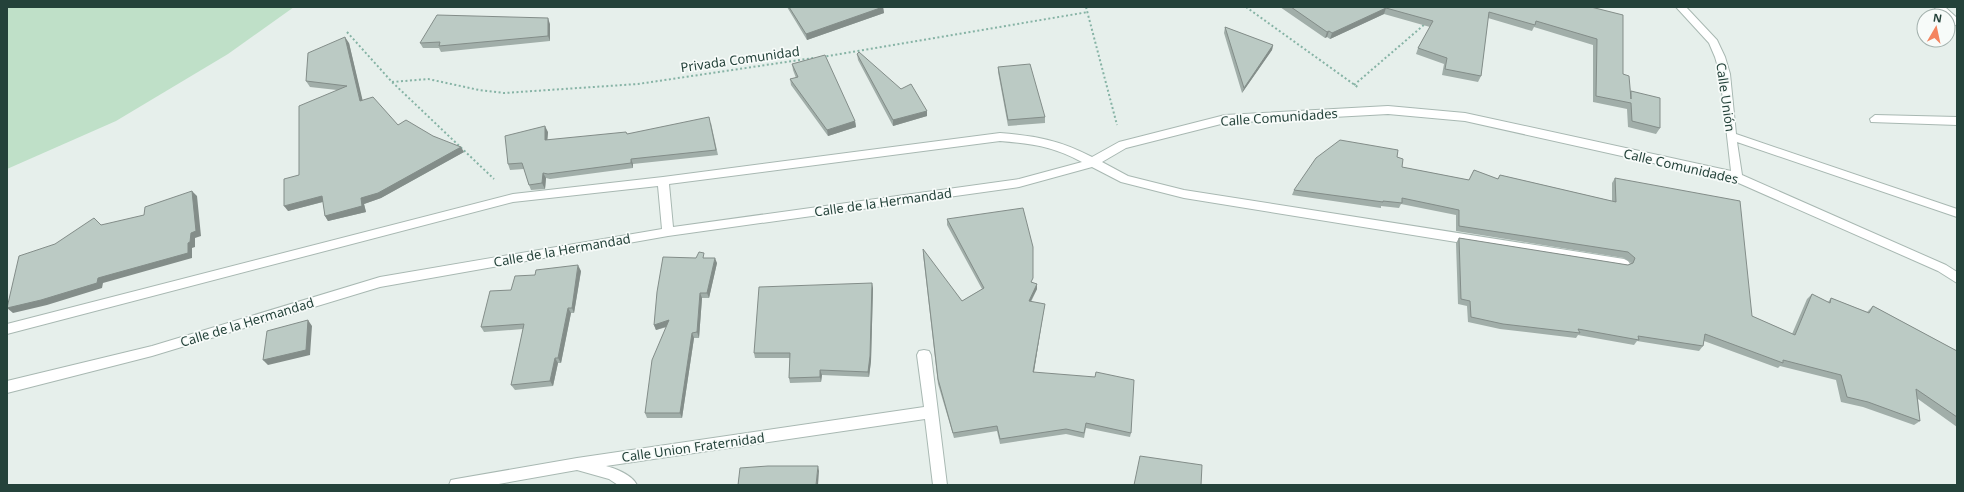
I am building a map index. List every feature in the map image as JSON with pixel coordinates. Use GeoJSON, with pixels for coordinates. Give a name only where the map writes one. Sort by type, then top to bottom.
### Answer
{"type":"FeatureCollection","features":[{"type":"Feature","properties":{"kind":"street","name":"Calle Unión"},"geometry":{"type":"LineString","coordinates":[[1680,7],[1713,42],[1720,57],[1725,74],[1731,136],[1737,177]]}},
{"type":"Feature","properties":{"kind":"street"},"geometry":{"type":"LineString","coordinates":[[1939,7],[1957,23]]}},
{"type":"Feature","properties":{"kind":"street","name":"Calle Comunidades"},"geometry":{"type":"LineString","coordinates":[[1123,145],[1225,119],[1388,110],[1465,116],[1737,177],[1942,268],[1957,278]]}},
{"type":"Feature","properties":{"kind":"street"},"geometry":{"type":"LineString","coordinates":[[1875,119],[1957,121]]}},
{"type":"Feature","properties":{"kind":"street"},"geometry":{"type":"LineString","coordinates":[[1731,136],[1957,214]]}},
{"type":"Feature","properties":{"kind":"street"},"geometry":{"type":"LineString","coordinates":[[7,329],[513,198],[663,181],[1000,137],[1035,140],[1065,148],[1126,179],[1184,194],[1624,264]]}},
{"type":"Feature","properties":{"kind":"street","name":"Calle de la Hermandad"},"geometry":{"type":"LineString","coordinates":[[7,387],[152,351],[380,282],[668,232],[1019,183],[1091,162],[1123,145]]}},
{"type":"Feature","properties":{"kind":"street"},"geometry":{"type":"LineString","coordinates":[[663,181],[668,232]]}},
{"type":"Feature","properties":{"kind":"street"},"geometry":{"type":"LineString","coordinates":[[924,355],[940,485]]}},
{"type":"Feature","properties":{"kind":"street","name":"Calle Union Fraternidad"},"geometry":{"type":"LineString","coordinates":[[456,485],[577,464],[930,412]]}},
{"type":"Feature","properties":{"kind":"street"},"geometry":{"type":"LineString","coordinates":[[577,464],[613,474],[630,485]]}},
{"type":"Feature","properties":{"kind":"path"},"geometry":{"type":"LineString","coordinates":[[1086,7],[1123,145]]}},
{"type":"Feature","properties":{"kind":"path"},"geometry":{"type":"LineString","coordinates":[[1246,7],[1388,110]]}},
{"type":"Feature","properties":{"kind":"path","name":"Privada Comunidad"},"geometry":{"type":"LineString","coordinates":[[392,82],[428,79],[479,90],[504,93],[638,84],[866,51],[1088,12]]}},
{"type":"Feature","properties":{"kind":"path"},"geometry":{"type":"LineString","coordinates":[[1354,85],[1426,23]]}},
{"type":"Feature","properties":{"kind":"path"},"geometry":{"type":"LineString","coordinates":[[347,32],[392,82],[513,198]]}},
{"type":"Feature","properties":{"kind":"green space"},"geometry":{"type":"Polygon","coordinates":[[[7,7],[294,7],[228,54],[116,121],[7,169],[7,7]]]}},
{"type":"Feature","properties":{"kind":"building"},"geometry":{"type":"Polygon","coordinates":[[[789,7],[883,7],[806,34],[789,7]]]}},
{"type":"Feature","properties":{"kind":"building"},"geometry":{"type":"Polygon","coordinates":[[[1291,7],[1591,7],[1623,15],[1623,74],[1629,76],[1631,99],[1631,91],[1660,98],[1660,128],[1632,121],[1631,103],[1596,96],[1597,39],[1536,21],[1535,25],[1489,12],[1481,76],[1445,69],[1447,58],[1418,48],[1433,21],[1386,8],[1332,33],[1329,31],[1327,32],[1291,7]]]}},
{"type":"Feature","properties":{"kind":"building"},"geometry":{"type":"Polygon","coordinates":[[[437,15],[548,18],[548,36],[439,46],[440,42],[420,43],[437,15]]]}},
{"type":"Feature","properties":{"kind":"building"},"geometry":{"type":"Polygon","coordinates":[[[1225,27],[1273,45],[1244,88],[1225,27]]]}},
{"type":"Feature","properties":{"kind":"building"},"geometry":{"type":"Polygon","coordinates":[[[345,37],[360,101],[373,97],[398,125],[406,120],[433,136],[461,147],[378,193],[361,198],[362,206],[325,216],[322,196],[284,206],[284,179],[299,175],[299,106],[347,86],[306,81],[308,53],[345,37]]]}},
{"type":"Feature","properties":{"kind":"building"},"geometry":{"type":"Polygon","coordinates":[[[859,52],[901,89],[911,84],[927,111],[893,120],[857,54],[859,52]]]}},
{"type":"Feature","properties":{"kind":"building"},"geometry":{"type":"Polygon","coordinates":[[[825,55],[855,121],[827,130],[790,79],[798,77],[792,64],[825,55]]]}},
{"type":"Feature","properties":{"kind":"building"},"geometry":{"type":"Polygon","coordinates":[[[1030,64],[1045,117],[1008,120],[998,67],[1030,64]]]}},
{"type":"Feature","properties":{"kind":"building"},"geometry":{"type":"Polygon","coordinates":[[[709,117],[716,150],[631,159],[631,163],[548,174],[543,173],[542,183],[529,185],[522,163],[508,164],[505,136],[545,126],[545,140],[626,132],[627,134],[709,117]]]}},
{"type":"Feature","properties":{"kind":"building"},"geometry":{"type":"Polygon","coordinates":[[[1340,140],[1398,150],[1397,157],[1403,159],[1402,167],[1469,180],[1474,170],[1498,179],[1500,175],[1616,202],[1615,178],[1740,201],[1752,316],[1795,335],[1812,294],[1830,303],[1831,298],[1869,313],[1873,306],[1957,351],[1957,417],[1916,389],[1920,421],[1868,402],[1847,397],[1841,375],[1783,360],[1783,363],[1705,334],[1703,346],[1638,336],[1639,340],[1578,329],[1580,333],[1503,324],[1471,317],[1470,301],[1461,299],[1459,238],[1628,265],[1633,263],[1635,258],[1628,252],[1459,226],[1459,210],[1402,198],[1402,203],[1383,202],[1294,190],[1316,158],[1340,140]]]}},
{"type":"Feature","properties":{"kind":"building"},"geometry":{"type":"Polygon","coordinates":[[[192,191],[196,231],[191,233],[190,242],[188,243],[188,253],[98,278],[97,283],[41,300],[7,308],[19,256],[55,244],[94,218],[101,225],[144,215],[145,207],[192,191]]]}},
{"type":"Feature","properties":{"kind":"building"},"geometry":{"type":"Polygon","coordinates":[[[1023,208],[1033,247],[1033,278],[1031,282],[1037,284],[1029,301],[1045,304],[1033,372],[1095,377],[1096,372],[1134,380],[1131,433],[1086,423],[1084,433],[1066,429],[1000,439],[997,426],[953,433],[938,379],[923,249],[962,301],[984,288],[947,219],[1023,208]]]}},
{"type":"Feature","properties":{"kind":"building"},"geometry":{"type":"Polygon","coordinates":[[[699,252],[704,253],[703,258],[715,258],[707,293],[700,293],[697,332],[692,333],[680,413],[645,413],[652,360],[669,320],[654,325],[657,292],[663,257],[696,258],[699,252]]]}},
{"type":"Feature","properties":{"kind":"building"},"geometry":{"type":"Polygon","coordinates":[[[578,265],[572,308],[568,308],[558,358],[555,358],[550,381],[511,385],[524,324],[481,327],[490,291],[511,290],[515,276],[535,275],[536,270],[578,265]]]}},
{"type":"Feature","properties":{"kind":"building"},"geometry":{"type":"Polygon","coordinates":[[[872,283],[870,356],[868,372],[820,370],[820,377],[789,378],[790,353],[754,353],[759,287],[872,283]]]}},
{"type":"Feature","properties":{"kind":"building"},"geometry":{"type":"Polygon","coordinates":[[[308,320],[306,350],[263,360],[267,331],[308,320]]]}},
{"type":"Feature","properties":{"kind":"building"},"geometry":{"type":"Polygon","coordinates":[[[1140,456],[1202,465],[1201,485],[1134,485],[1140,456]]]}},
{"type":"Feature","properties":{"kind":"building"},"geometry":{"type":"Polygon","coordinates":[[[768,466],[818,466],[816,485],[738,485],[740,468],[768,466]]]}}]}
